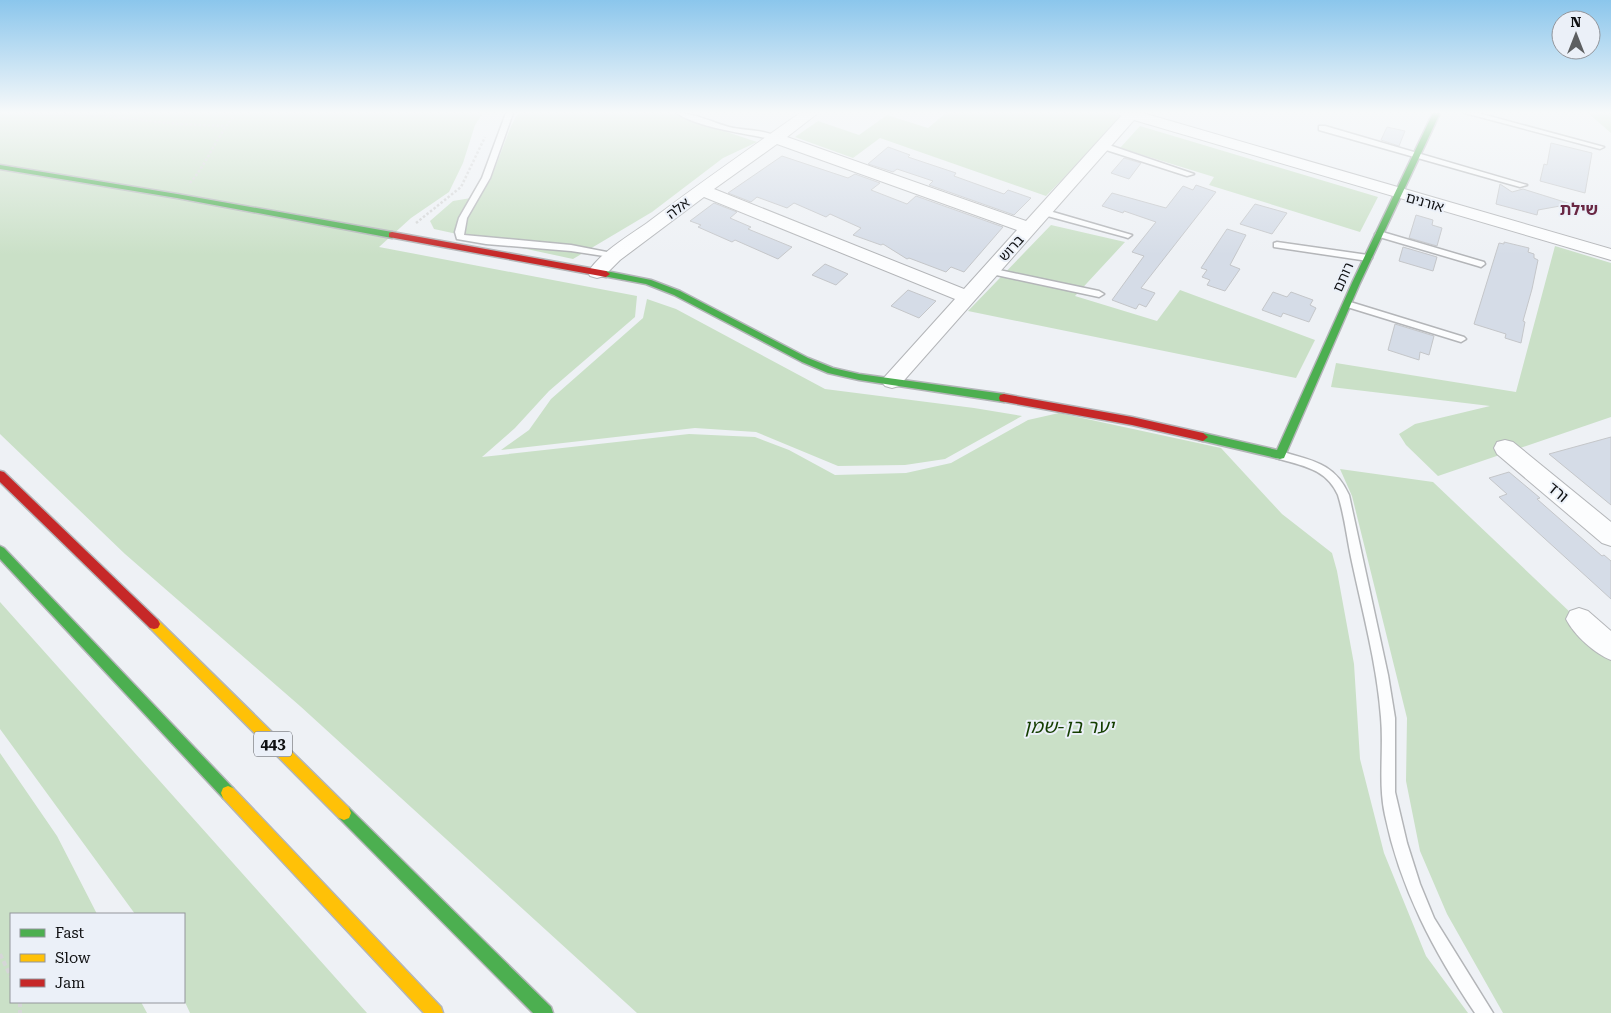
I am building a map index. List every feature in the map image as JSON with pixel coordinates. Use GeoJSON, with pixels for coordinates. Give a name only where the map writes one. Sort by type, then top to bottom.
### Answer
{"type":"FeatureCollection","features":[{"type":"Feature","properties":{"kind":"main road","name":"רותם"},"geometry":{"type":"LineString","coordinates":[[1280,455],[1413,160]]}},
{"type":"Feature","properties":{"kind":"main road"},"geometry":{"type":"LineString","coordinates":[[0,167],[177,196],[636,279],[660,286],[805,360],[831,371],[1132,420],[1280,455]]}},
{"type":"Feature","properties":{"kind":"main road","name":"443"},"geometry":{"type":"LineString","coordinates":[[0,475],[108,578],[545,1013]]}},
{"type":"Feature","properties":{"kind":"main road"},"geometry":{"type":"LineString","coordinates":[[0,551],[435,1013]]}},
{"type":"Feature","properties":{"kind":"street","name":"אלה"},"geometry":{"type":"LineString","coordinates":[[597,272],[614,256],[744,160]]}},
{"type":"Feature","properties":{"kind":"street"},"geometry":{"type":"LineString","coordinates":[[838,160],[1029,228]]}},
{"type":"Feature","properties":{"kind":"street","name":"ברוש"},"geometry":{"type":"LineString","coordinates":[[892,381],[1090,160]]}},
{"type":"Feature","properties":{"kind":"street","name":"אורנים"},"geometry":{"type":"LineString","coordinates":[[1284,160],[1611,255]]}},
{"type":"Feature","properties":{"kind":"street"},"geometry":{"type":"LineString","coordinates":[[702,190],[967,297]]}},
{"type":"Feature","properties":{"kind":"street","name":"ורד"},"geometry":{"type":"LineString","coordinates":[[1505,448],[1611,536]]}},
{"type":"Feature","properties":{"kind":"street"},"geometry":{"type":"LineString","coordinates":[[1579,619],[1609,645]]}},
{"type":"Feature","properties":{"kind":"lane"},"geometry":{"type":"LineString","coordinates":[[492,160],[483,185],[460,228],[460,237],[571,248],[614,256]]}},
{"type":"Feature","properties":{"kind":"lane"},"geometry":{"type":"LineString","coordinates":[[1147,160],[1190,174]]}},
{"type":"Feature","properties":{"kind":"lane"},"geometry":{"type":"LineString","coordinates":[[1435,160],[1523,185]]}},
{"type":"Feature","properties":{"kind":"lane"},"geometry":{"type":"LineString","coordinates":[[1043,212],[1128,235]]}},
{"type":"Feature","properties":{"kind":"lane"},"geometry":{"type":"LineString","coordinates":[[1379,234],[1481,264]]}},
{"type":"Feature","properties":{"kind":"lane"},"geometry":{"type":"LineString","coordinates":[[1277,245],[1368,258]]}},
{"type":"Feature","properties":{"kind":"lane"},"geometry":{"type":"LineString","coordinates":[[990,271],[1098,294]]}},
{"type":"Feature","properties":{"kind":"lane"},"geometry":{"type":"LineString","coordinates":[[1347,304],[1461,339]]}},
{"type":"Feature","properties":{"kind":"lane"},"geometry":{"type":"LineString","coordinates":[[1280,455],[1311,464],[1334,477],[1343,494],[1350,516],[1353,541],[1382,673],[1388,720],[1388,786],[1391,813],[1404,864],[1428,922],[1458,973],[1485,1013]]}},
{"type":"Feature","properties":{"kind":"path"},"geometry":{"type":"LineString","coordinates":[[177,196],[198,175],[206,160]]}},
{"type":"Feature","properties":{"kind":"path"},"geometry":{"type":"LineString","coordinates":[[398,237],[461,187],[474,160]]}},
{"type":"Feature","properties":{"kind":"path"},"geometry":{"type":"LineString","coordinates":[[0,954],[10,975]]}},
{"type":"Feature","properties":{"kind":"green space","name":"יער בן-שמן"},"geometry":{"type":"Polygon","coordinates":[[[0,160],[464,160],[449,192],[411,218],[379,247],[637,296],[635,317],[549,391],[515,428],[482,457],[689,434],[755,437],[789,450],[835,475],[906,473],[951,463],[1028,420],[1059,413],[1221,448],[1282,514],[1332,553],[1354,664],[1360,759],[1384,853],[1426,956],[1468,1013],[637,1013],[300,706],[125,554],[0,434],[0,160]]]}},
{"type":"Feature","properties":{"kind":"green space"},"geometry":{"type":"Polygon","coordinates":[[[498,160],[720,160],[652,212],[573,259],[434,229],[430,221],[453,201],[477,197],[490,181],[498,160]]]}},
{"type":"Feature","properties":{"kind":"green space"},"geometry":{"type":"Polygon","coordinates":[[[944,160],[1081,160],[1046,196],[944,160]]]}},
{"type":"Feature","properties":{"kind":"green space"},"geometry":{"type":"Polygon","coordinates":[[[1160,160],[1255,160],[1378,197],[1360,232],[1209,185],[1214,177],[1160,160]]]}},
{"type":"Feature","properties":{"kind":"green space"},"geometry":{"type":"Polygon","coordinates":[[[1051,225],[1125,242],[1075,296],[1157,321],[1180,290],[1315,340],[1296,378],[968,311],[1051,225]]]}},
{"type":"Feature","properties":{"kind":"green space"},"geometry":{"type":"Polygon","coordinates":[[[1555,246],[1611,263],[1611,417],[1438,476],[1406,445],[1399,434],[1415,424],[1490,406],[1331,387],[1336,363],[1516,392],[1555,246]]]}},
{"type":"Feature","properties":{"kind":"green space"},"geometry":{"type":"Polygon","coordinates":[[[647,299],[676,309],[825,389],[1022,416],[945,459],[905,465],[838,466],[756,432],[695,428],[501,450],[529,430],[551,399],[643,318],[647,299]]]}},
{"type":"Feature","properties":{"kind":"green space"},"geometry":{"type":"Polygon","coordinates":[[[1340,469],[1433,482],[1611,651],[1611,1013],[1503,1013],[1447,914],[1420,851],[1406,781],[1407,718],[1352,496],[1340,469]]]}},
{"type":"Feature","properties":{"kind":"green space"},"geometry":{"type":"Polygon","coordinates":[[[0,602],[367,1013],[190,1013],[185,1002],[185,913],[134,913],[0,729],[0,602]]]}},
{"type":"Feature","properties":{"kind":"green space"},"geometry":{"type":"Polygon","coordinates":[[[0,753],[57,836],[96,913],[10,913],[10,1003],[142,1003],[147,1013],[0,1013],[0,753]]]}},
{"type":"Feature","properties":{"kind":"building"},"geometry":{"type":"Polygon","coordinates":[[[776,160],[795,160],[848,178],[855,174],[880,183],[871,190],[907,204],[916,196],[1003,227],[964,272],[951,267],[946,272],[909,258],[907,259],[883,244],[881,245],[853,235],[861,228],[830,214],[826,217],[794,203],[787,208],[757,197],[751,202],[728,193],[776,160]]]}},
{"type":"Feature","properties":{"kind":"building"},"geometry":{"type":"Polygon","coordinates":[[[872,160],[918,160],[956,173],[954,176],[1004,194],[1008,190],[1031,198],[1014,215],[929,185],[933,181],[897,169],[893,172],[868,164],[872,160]]]}},
{"type":"Feature","properties":{"kind":"building"},"geometry":{"type":"Polygon","coordinates":[[[1122,160],[1141,163],[1129,179],[1111,173],[1122,160]]]}},
{"type":"Feature","properties":{"kind":"building"},"geometry":{"type":"Polygon","coordinates":[[[1548,160],[1591,160],[1585,193],[1540,181],[1544,164],[1547,165],[1548,160]]]}},
{"type":"Feature","properties":{"kind":"building"},"geometry":{"type":"Polygon","coordinates":[[[1500,184],[1512,192],[1523,189],[1571,204],[1538,210],[1537,215],[1496,204],[1500,184]]]}},
{"type":"Feature","properties":{"kind":"building"},"geometry":{"type":"Polygon","coordinates":[[[1196,185],[1216,192],[1141,288],[1155,293],[1146,307],[1139,304],[1136,309],[1112,300],[1144,256],[1132,252],[1156,222],[1102,206],[1112,193],[1166,208],[1183,186],[1193,190],[1196,185]]]}},
{"type":"Feature","properties":{"kind":"building"},"geometry":{"type":"Polygon","coordinates":[[[714,203],[737,212],[730,218],[751,227],[748,229],[792,247],[778,259],[735,240],[732,242],[698,227],[701,225],[690,221],[714,203]]]}},
{"type":"Feature","properties":{"kind":"building"},"geometry":{"type":"Polygon","coordinates":[[[1255,204],[1287,213],[1272,234],[1240,224],[1255,204]]]}},
{"type":"Feature","properties":{"kind":"building"},"geometry":{"type":"Polygon","coordinates":[[[1416,215],[1433,220],[1432,225],[1442,228],[1437,246],[1409,238],[1416,215]]]}},
{"type":"Feature","properties":{"kind":"building"},"geometry":{"type":"Polygon","coordinates":[[[1227,229],[1246,235],[1230,265],[1240,269],[1225,291],[1207,285],[1210,280],[1202,277],[1207,270],[1201,268],[1227,229]]]}},
{"type":"Feature","properties":{"kind":"building"},"geometry":{"type":"Polygon","coordinates":[[[1504,242],[1529,248],[1528,252],[1534,254],[1534,258],[1538,260],[1523,321],[1525,322],[1521,343],[1505,338],[1506,334],[1474,324],[1499,243],[1504,244],[1504,242]]]}},
{"type":"Feature","properties":{"kind":"building"},"geometry":{"type":"Polygon","coordinates":[[[1403,247],[1437,257],[1433,271],[1399,261],[1403,247]]]}},
{"type":"Feature","properties":{"kind":"building"},"geometry":{"type":"Polygon","coordinates":[[[825,264],[848,274],[836,285],[812,275],[825,264]]]}},
{"type":"Feature","properties":{"kind":"building"},"geometry":{"type":"Polygon","coordinates":[[[908,290],[936,301],[919,318],[891,306],[908,290]]]}},
{"type":"Feature","properties":{"kind":"building"},"geometry":{"type":"Polygon","coordinates":[[[1273,292],[1287,297],[1291,292],[1313,300],[1310,305],[1316,308],[1309,322],[1283,313],[1281,317],[1262,310],[1273,292]]]}},
{"type":"Feature","properties":{"kind":"building"},"geometry":{"type":"Polygon","coordinates":[[[1395,324],[1434,336],[1429,355],[1420,352],[1419,360],[1388,350],[1395,324]]]}},
{"type":"Feature","properties":{"kind":"building"},"geometry":{"type":"Polygon","coordinates":[[[1611,437],[1611,505],[1549,454],[1611,437]]]}},
{"type":"Feature","properties":{"kind":"building"},"geometry":{"type":"Polygon","coordinates":[[[1509,472],[1602,556],[1604,555],[1611,561],[1611,599],[1499,497],[1507,494],[1489,478],[1509,472]]]}},
{"type":"Feature","properties":{"kind":"traffic: fast"},"geometry":{"type":"LineString","coordinates":[[1203,437],[1280,455],[1356,283],[1414,160]]}},
{"type":"Feature","properties":{"kind":"traffic: fast"},"geometry":{"type":"LineString","coordinates":[[0,167],[177,196],[392,235]]}},
{"type":"Feature","properties":{"kind":"traffic: fast"},"geometry":{"type":"LineString","coordinates":[[606,274],[648,282],[677,293],[805,360],[831,371],[859,377],[1004,398]]}},
{"type":"Feature","properties":{"kind":"traffic: fast"},"geometry":{"type":"LineString","coordinates":[[0,551],[228,793]]}},
{"type":"Feature","properties":{"kind":"traffic: fast"},"geometry":{"type":"LineString","coordinates":[[344,813],[545,1013]]}},
{"type":"Feature","properties":{"kind":"traffic: slow"},"geometry":{"type":"LineString","coordinates":[[154,624],[344,813]]}},
{"type":"Feature","properties":{"kind":"traffic: slow"},"geometry":{"type":"LineString","coordinates":[[228,793],[435,1013]]}},
{"type":"Feature","properties":{"kind":"traffic: jam"},"geometry":{"type":"LineString","coordinates":[[392,235],[606,274]]}},
{"type":"Feature","properties":{"kind":"traffic: jam"},"geometry":{"type":"LineString","coordinates":[[1004,398],[1132,421],[1203,437]]}},
{"type":"Feature","properties":{"kind":"traffic: jam"},"geometry":{"type":"LineString","coordinates":[[0,475],[154,624]]}},
{"type":"Feature","properties":{"kind":"district","name":"שילת"},"geometry":{"type":"Point","coordinates":[1579,209]}}]}
